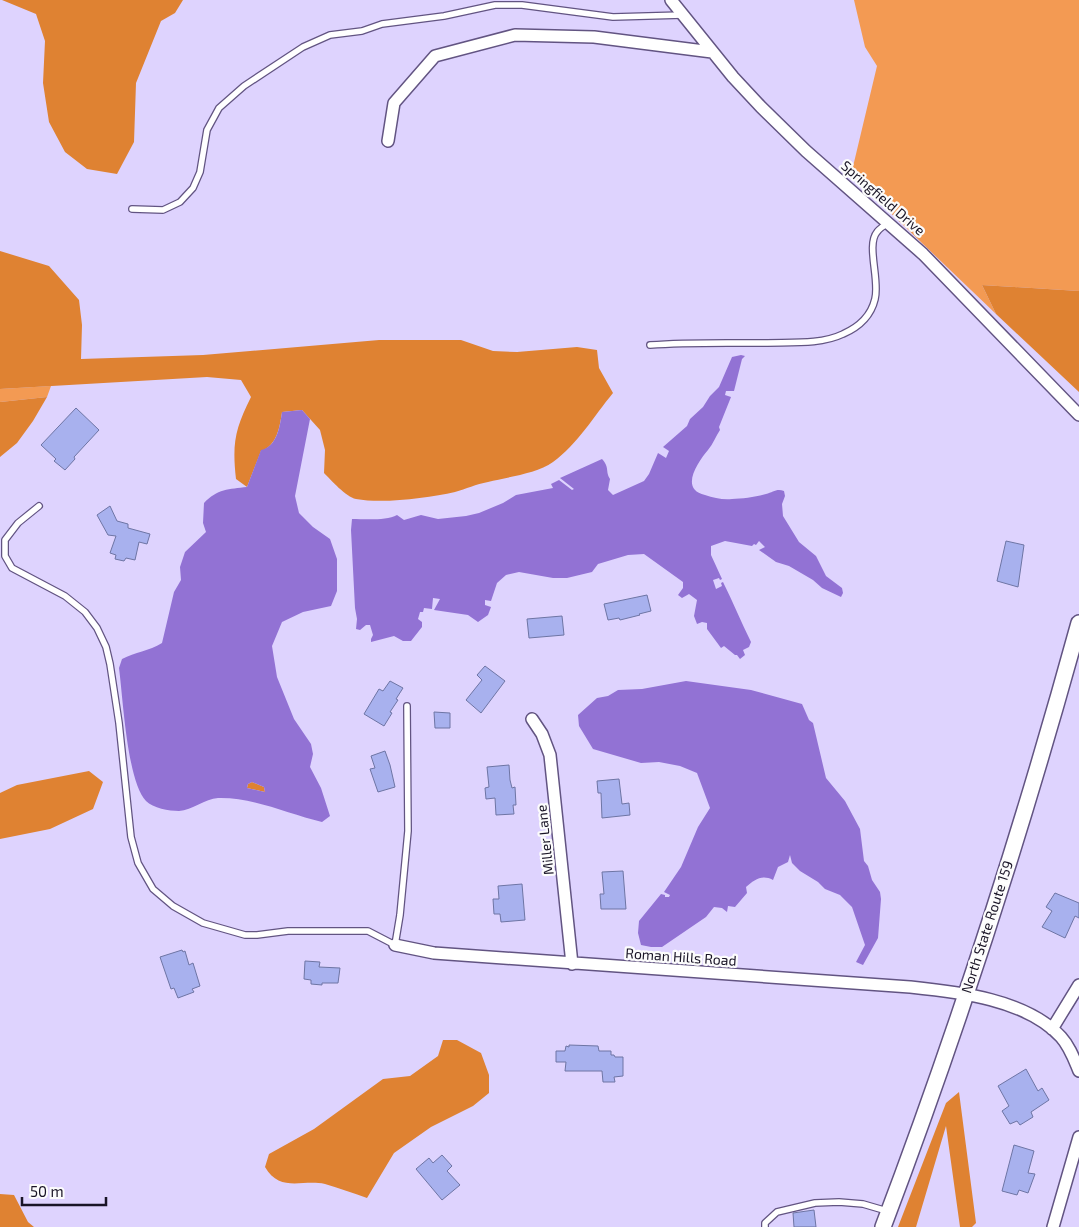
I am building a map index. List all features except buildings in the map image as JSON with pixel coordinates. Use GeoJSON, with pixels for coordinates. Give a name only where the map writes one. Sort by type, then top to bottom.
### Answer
{"type":"FeatureCollection","features":[{"type":"Feature","properties":{"kind":"main road","name":"North State Route 159"},"geometry":{"type":"LineString","coordinates":[[883,1227],[966,993],[1012,849],[1079,623]]}},
{"type":"Feature","properties":{"kind":"street","name":"Springfield Drive"},"geometry":{"type":"LineString","coordinates":[[671,0],[712,52],[761,107],[806,151],[889,222],[971,302],[1079,415]]}},
{"type":"Feature","properties":{"kind":"street"},"geometry":{"type":"LineString","coordinates":[[388,141],[394,103],[435,56],[515,35],[594,37],[712,52]]}},
{"type":"Feature","properties":{"kind":"street","name":"Miller Lane"},"geometry":{"type":"LineString","coordinates":[[532,719],[542,734],[550,755],[572,964]]}},
{"type":"Feature","properties":{"kind":"street","name":"Roman Hills Road"},"geometry":{"type":"LineString","coordinates":[[395,945],[434,953],[966,993],[987,998],[1013,1008],[1052,1028]]}},
{"type":"Feature","properties":{"kind":"street"},"geometry":{"type":"LineString","coordinates":[[1079,985],[1052,1028],[1071,1051],[1079,1071]]}},
{"type":"Feature","properties":{"kind":"street"},"geometry":{"type":"LineString","coordinates":[[1053,1227],[1079,1138]]}},
{"type":"Feature","properties":{"kind":"lane"},"geometry":{"type":"LineString","coordinates":[[132,209],[163,210],[180,202],[193,188],[200,172],[207,130],[219,108],[244,86],[303,47],[330,35],[362,32],[382,24],[444,16],[495,5],[522,5],[613,17],[683,15]]}},
{"type":"Feature","properties":{"kind":"lane"},"geometry":{"type":"LineString","coordinates":[[650,345],[672,343],[794,342],[824,340],[843,334],[860,324],[870,313],[876,298],[877,284],[872,252],[873,241],[876,232],[889,222]]}},
{"type":"Feature","properties":{"kind":"lane"},"geometry":{"type":"LineString","coordinates":[[39,506],[18,523],[5,540],[5,556],[12,568],[65,596],[85,612],[97,628],[106,647],[110,664],[119,723],[131,837],[138,863],[152,889],[173,906],[203,924],[245,935],[288,931],[368,931],[395,945],[400,915],[408,831],[407,706]]}},
{"type":"Feature","properties":{"kind":"lane"},"geometry":{"type":"LineString","coordinates":[[765,1227],[766,1223],[776,1212],[815,1203],[863,1204],[889,1212]]}},
{"type":"Feature","properties":{"kind":"shaded area"},"geometry":{"type":"Polygon","coordinates":[[[2,0],[183,0],[175,13],[161,21],[136,83],[134,142],[117,174],[87,169],[65,152],[49,122],[43,83],[45,41],[36,14],[2,0]]]}},
{"type":"Feature","properties":{"kind":"shaded area"},"geometry":{"type":"Polygon","coordinates":[[[854,0],[1079,0],[1079,291],[982,285],[996,314],[851,175],[877,66],[865,47],[854,0]]]}},
{"type":"Feature","properties":{"kind":"shaded area"},"geometry":{"type":"Polygon","coordinates":[[[0,251],[49,266],[79,300],[82,325],[81,359],[203,355],[379,340],[461,340],[493,351],[517,352],[577,347],[597,350],[599,368],[613,393],[570,447],[546,466],[455,492],[392,501],[356,499],[343,492],[324,473],[325,450],[320,430],[302,410],[282,412],[277,435],[271,445],[261,451],[247,487],[236,479],[234,455],[238,428],[251,397],[241,380],[207,377],[0,389],[0,251]]]}},
{"type":"Feature","properties":{"kind":"shaded area"},"geometry":{"type":"Polygon","coordinates":[[[982,285],[1079,291],[1079,392],[996,314],[982,285]]]}},
{"type":"Feature","properties":{"kind":"shaded area"},"geometry":{"type":"Polygon","coordinates":[[[745,356],[742,359],[734,391],[726,391],[725,395],[731,397],[719,427],[720,430],[696,468],[692,481],[693,487],[697,492],[705,495],[725,499],[740,499],[777,490],[784,491],[783,516],[799,542],[816,556],[826,576],[842,588],[843,593],[841,597],[822,588],[813,580],[789,566],[776,562],[759,550],[765,547],[759,541],[756,545],[752,546],[725,541],[711,546],[711,555],[722,579],[713,580],[716,589],[722,586],[721,583],[723,582],[751,642],[749,647],[743,650],[745,655],[740,659],[724,646],[721,648],[707,629],[707,623],[697,624],[694,616],[697,600],[689,594],[682,598],[678,595],[683,588],[683,582],[644,554],[628,555],[598,564],[592,572],[567,578],[553,578],[519,572],[506,575],[497,583],[491,601],[485,600],[485,605],[491,607],[488,615],[478,622],[468,615],[434,610],[440,599],[433,598],[432,609],[424,608],[423,612],[420,612],[418,619],[422,622],[422,627],[411,641],[403,641],[394,636],[371,642],[373,635],[370,625],[366,625],[360,630],[356,629],[352,519],[381,519],[397,515],[404,520],[421,515],[438,519],[479,513],[503,503],[516,495],[553,488],[551,484],[559,480],[572,490],[574,489],[560,478],[602,459],[610,479],[608,490],[613,495],[644,481],[658,453],[666,458],[669,451],[663,447],[687,426],[690,419],[703,407],[719,387],[732,357],[745,356]]]}},
{"type":"Feature","properties":{"kind":"shaded area"},"geometry":{"type":"Polygon","coordinates":[[[51,386],[47,397],[0,402],[0,389],[51,386]]]}},
{"type":"Feature","properties":{"kind":"shaded area"},"geometry":{"type":"Polygon","coordinates":[[[47,397],[17,443],[0,457],[0,402],[47,397]]]}},
{"type":"Feature","properties":{"kind":"shaded area"},"geometry":{"type":"Polygon","coordinates":[[[302,410],[310,419],[295,496],[299,513],[313,527],[330,539],[337,559],[337,591],[331,606],[303,612],[282,622],[272,646],[277,677],[294,719],[311,744],[313,754],[310,767],[321,788],[330,816],[322,822],[257,803],[231,798],[213,799],[179,811],[166,810],[146,801],[134,776],[127,738],[119,668],[122,659],[162,643],[174,592],[181,580],[180,567],[185,552],[206,532],[203,523],[204,503],[219,492],[247,487],[261,450],[271,445],[277,435],[282,412],[302,410]],[[252,782],[248,784],[247,788],[265,792],[264,787],[252,782]]]}},
{"type":"Feature","properties":{"kind":"shaded area"},"geometry":{"type":"Polygon","coordinates":[[[686,681],[751,690],[802,704],[809,720],[813,723],[826,778],[845,801],[860,829],[864,861],[868,866],[872,880],[880,892],[878,938],[863,965],[856,962],[865,945],[852,907],[840,895],[825,889],[818,882],[800,871],[792,863],[790,855],[788,862],[778,867],[773,880],[762,878],[752,882],[746,887],[747,893],[735,907],[728,906],[727,912],[722,908],[714,907],[706,917],[662,947],[641,945],[638,933],[639,921],[661,894],[669,897],[670,895],[664,892],[681,867],[698,827],[710,808],[697,773],[680,766],[659,762],[641,763],[593,749],[579,726],[578,715],[597,698],[608,696],[618,690],[642,689],[686,681]]]}},
{"type":"Feature","properties":{"kind":"shaded area"},"geometry":{"type":"Polygon","coordinates":[[[89,771],[103,782],[93,809],[50,829],[0,839],[0,793],[17,785],[89,771]]]}},
{"type":"Feature","properties":{"kind":"shaded area"},"geometry":{"type":"Polygon","coordinates":[[[252,782],[264,787],[265,792],[247,788],[248,784],[252,782]]]}},
{"type":"Feature","properties":{"kind":"shaded area"},"geometry":{"type":"Polygon","coordinates":[[[443,1040],[457,1040],[481,1053],[489,1075],[489,1093],[473,1106],[431,1127],[394,1153],[367,1198],[325,1184],[292,1183],[277,1180],[265,1167],[269,1154],[314,1129],[383,1079],[410,1076],[438,1056],[443,1040]]]}},
{"type":"Feature","properties":{"kind":"shaded area"},"geometry":{"type":"Polygon","coordinates":[[[959,1092],[976,1223],[972,1227],[960,1227],[946,1126],[916,1227],[898,1227],[946,1103],[959,1092]]]}},
{"type":"Feature","properties":{"kind":"shaded area"},"geometry":{"type":"Polygon","coordinates":[[[0,1194],[14,1195],[28,1222],[34,1227],[0,1227],[0,1194]]]}}]}
